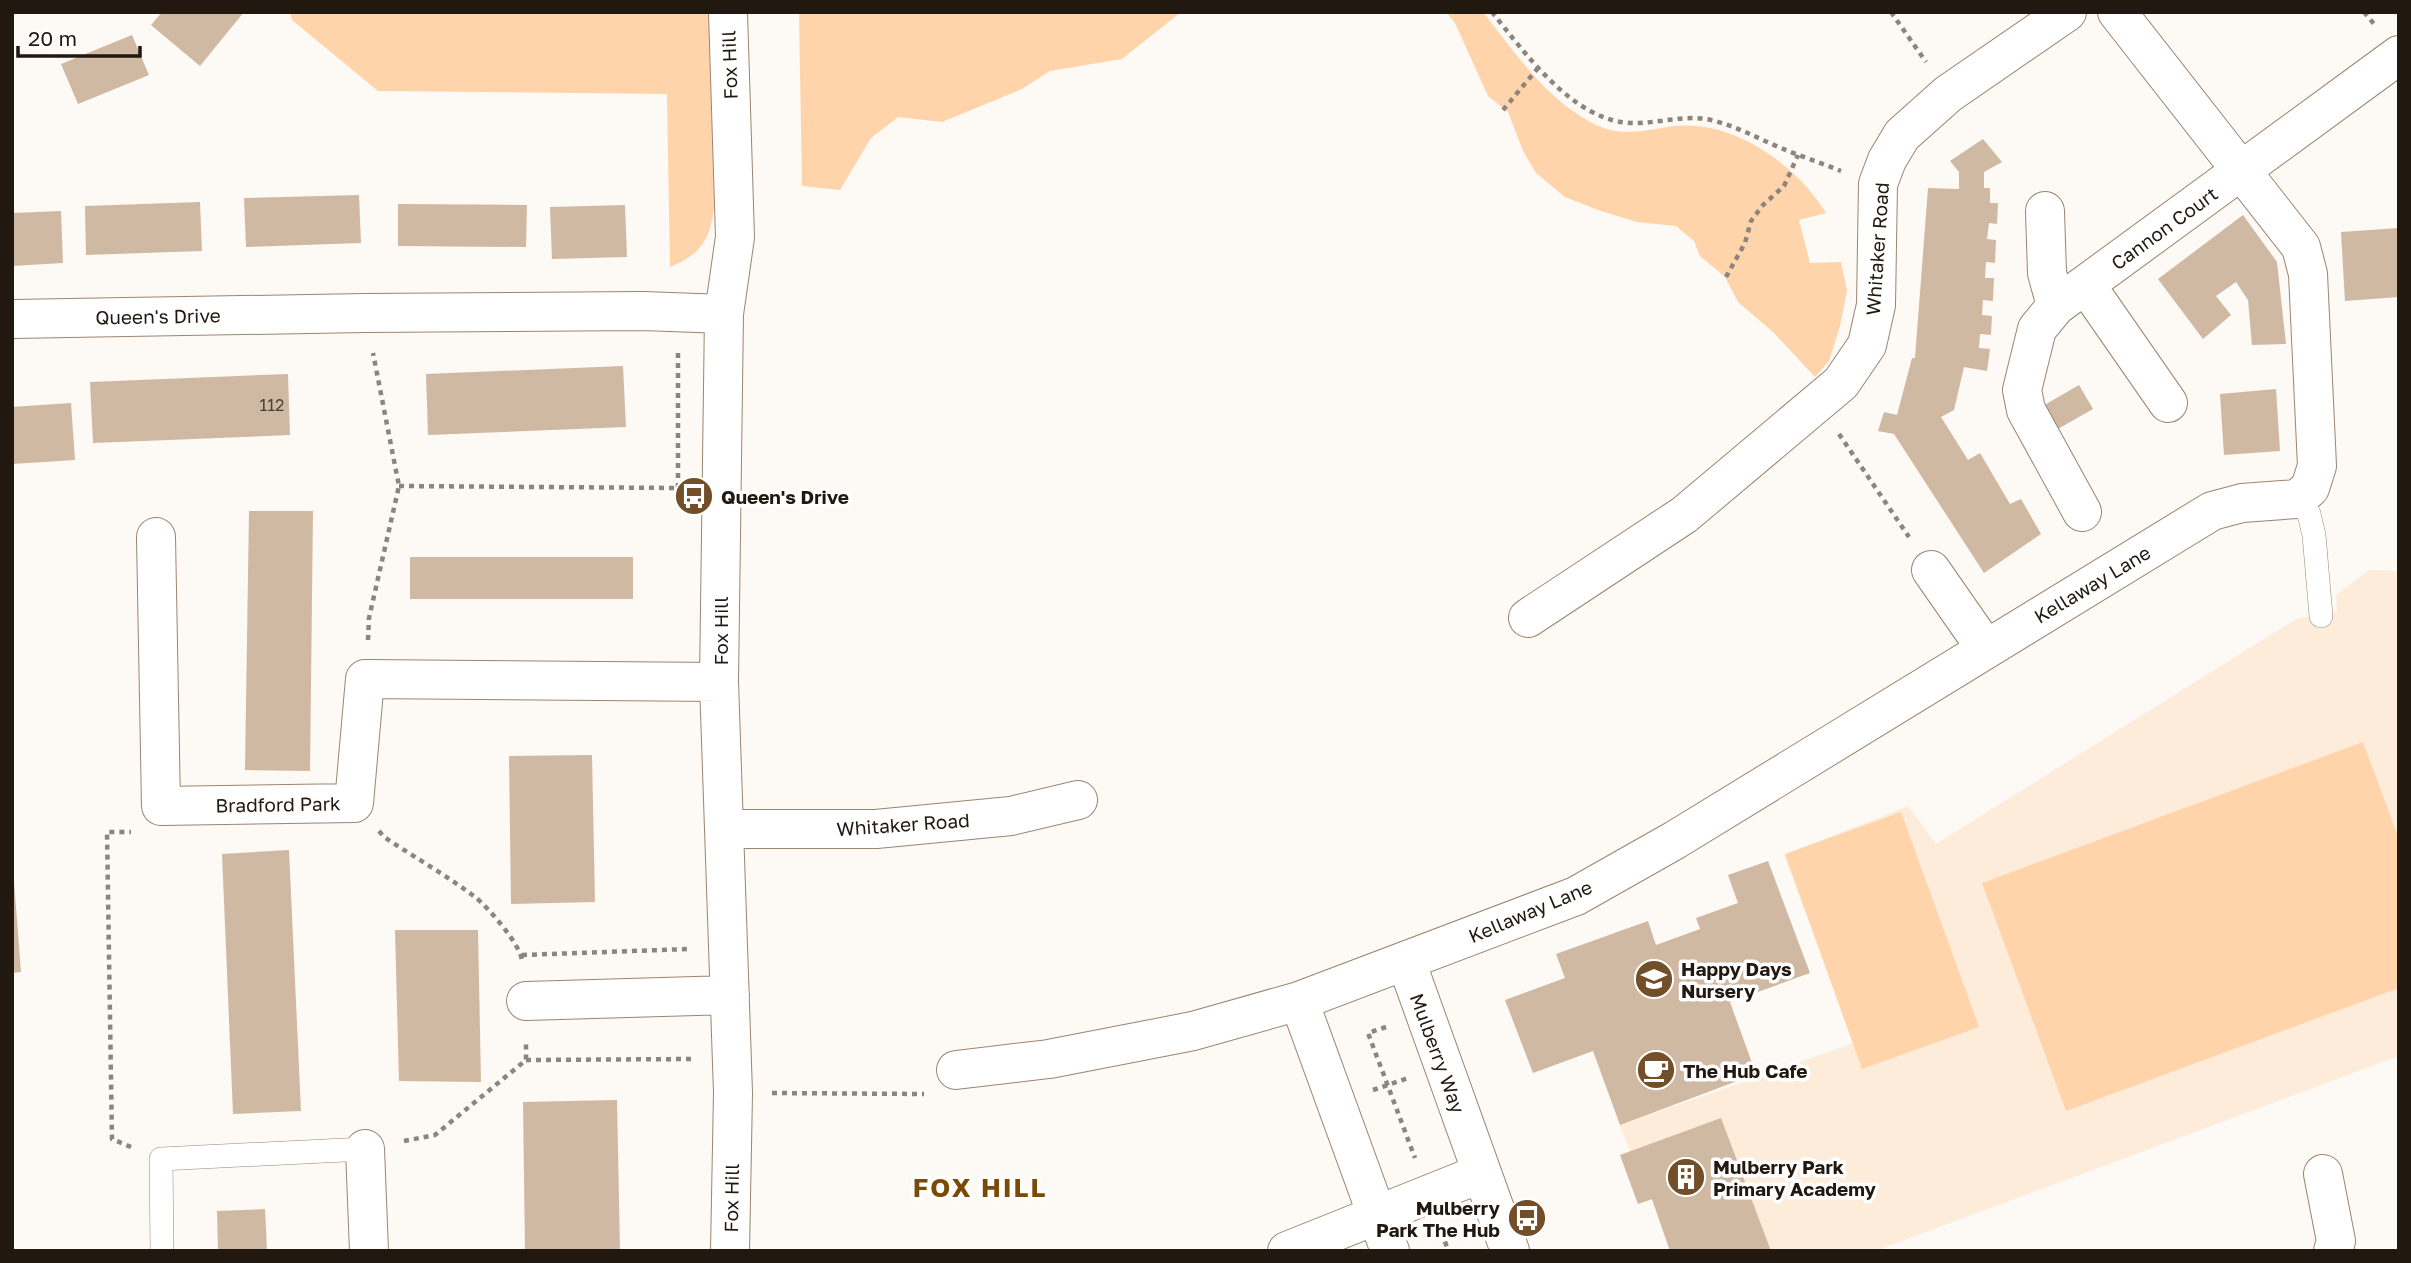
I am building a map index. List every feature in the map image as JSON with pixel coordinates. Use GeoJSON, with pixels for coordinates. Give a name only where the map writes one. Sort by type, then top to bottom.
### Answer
{"type":"FeatureCollection","features":[{"type":"Feature","properties":{"kind":"street","name":"Fox Hill"},"geometry":{"type":"LineString","coordinates":[[728,12],[735,237],[724,314],[719,682],[732,1075],[730,1251]]}},
{"type":"Feature","properties":{"kind":"street","name":"Whitaker Road"},"geometry":{"type":"LineString","coordinates":[[1528,618],[1684,515],[1841,383],[1867,345],[1877,305],[1878,184],[1887,160],[1902,135],[1948,94],[2067,12]]}},
{"type":"Feature","properties":{"kind":"street"},"geometry":{"type":"LineString","coordinates":[[2117,12],[2301,247],[2308,274],[2318,466],[2311,488],[2297,499]]}},
{"type":"Feature","properties":{"kind":"street","name":"Cannon Court"},"geometry":{"type":"LineString","coordinates":[[2082,512],[2026,410],[2022,390],[2037,329],[2071,295],[2399,55]]}},
{"type":"Feature","properties":{"kind":"street"},"geometry":{"type":"LineString","coordinates":[[2046,211],[2047,273],[2071,295],[2168,403]]}},
{"type":"Feature","properties":{"kind":"street","name":"Queen's Drive"},"geometry":{"type":"LineString","coordinates":[[12,319],[642,311],[724,314]]}},
{"type":"Feature","properties":{"kind":"street","name":"Kellaway Lane"},"geometry":{"type":"LineString","coordinates":[[1406,961],[1576,896],[1675,840],[2213,511],[2242,503],[2297,499]]}},
{"type":"Feature","properties":{"kind":"street"},"geometry":{"type":"LineString","coordinates":[[156,537],[161,806]]}},
{"type":"Feature","properties":{"kind":"street"},"geometry":{"type":"LineString","coordinates":[[1931,570],[1986,649]]}},
{"type":"Feature","properties":{"kind":"street"},"geometry":{"type":"LineString","coordinates":[[365,679],[719,682]]}},
{"type":"Feature","properties":{"kind":"street","name":"Bradford Park"},"geometry":{"type":"LineString","coordinates":[[161,806],[354,803],[365,679]]}},
{"type":"Feature","properties":{"kind":"street","name":"Whitaker Road"},"geometry":{"type":"LineString","coordinates":[[725,829],[876,829],[1011,816],[1078,800]]}},
{"type":"Feature","properties":{"kind":"street"},"geometry":{"type":"LineString","coordinates":[[956,1070],[1049,1059],[1193,1031],[1299,1000],[1406,961]]}},
{"type":"Feature","properties":{"kind":"street","name":"Mulberry Way"},"geometry":{"type":"LineString","coordinates":[[1406,961],[1510,1251]]}},
{"type":"Feature","properties":{"kind":"street"},"geometry":{"type":"LineString","coordinates":[[526,1001],[730,995]]}},
{"type":"Feature","properties":{"kind":"street"},"geometry":{"type":"LineString","coordinates":[[1299,1000],[1390,1251]]}},
{"type":"Feature","properties":{"kind":"street"},"geometry":{"type":"LineString","coordinates":[[365,1149],[369,1251]]}},
{"type":"Feature","properties":{"kind":"street"},"geometry":{"type":"LineString","coordinates":[[1287,1251],[1482,1173]]}},
{"type":"Feature","properties":{"kind":"street"},"geometry":{"type":"LineString","coordinates":[[2323,1174],[2336,1241],[2333,1251]]}},
{"type":"Feature","properties":{"kind":"lane"},"geometry":{"type":"LineString","coordinates":[[2297,499],[2309,514],[2314,535],[2321,616]]}},
{"type":"Feature","properties":{"kind":"lane"},"geometry":{"type":"LineString","coordinates":[[162,1251],[161,1159],[365,1149]]}},
{"type":"Feature","properties":{"kind":"path"},"geometry":{"type":"LineString","coordinates":[[1492,12],[1538,68],[1590,111],[1607,119],[1631,123],[1708,119],[1878,184]]}},
{"type":"Feature","properties":{"kind":"path"},"geometry":{"type":"LineString","coordinates":[[1891,12],[1948,94]]}},
{"type":"Feature","properties":{"kind":"path"},"geometry":{"type":"LineString","coordinates":[[1503,110],[1538,68]]}},
{"type":"Feature","properties":{"kind":"path"},"geometry":{"type":"LineString","coordinates":[[1726,277],[1745,243],[1751,221],[1763,205],[1784,186],[1798,155]]}},
{"type":"Feature","properties":{"kind":"path"},"geometry":{"type":"LineString","coordinates":[[365,313],[399,486],[369,618],[365,679]]}},
{"type":"Feature","properties":{"kind":"path"},"geometry":{"type":"LineString","coordinates":[[1817,402],[1931,570]]}},
{"type":"Feature","properties":{"kind":"path"},"geometry":{"type":"LineString","coordinates":[[399,486],[721,488]]}},
{"type":"Feature","properties":{"kind":"path"},"geometry":{"type":"LineString","coordinates":[[354,803],[384,837],[477,898],[508,934],[522,955],[526,1001],[526,1060]]}},
{"type":"Feature","properties":{"kind":"path"},"geometry":{"type":"LineString","coordinates":[[161,806],[155,831],[107,832],[112,1139],[161,1159]]}},
{"type":"Feature","properties":{"kind":"path"},"geometry":{"type":"LineString","coordinates":[[522,955],[728,948]]}},
{"type":"Feature","properties":{"kind":"path"},"geometry":{"type":"LineString","coordinates":[[1424,1014],[1368,1033],[1429,1193],[1448,1251]]}},
{"type":"Feature","properties":{"kind":"path"},"geometry":{"type":"LineString","coordinates":[[365,1149],[435,1135],[526,1060],[732,1075],[933,1094],[956,1070]]}},
{"type":"Feature","properties":{"kind":"path"},"geometry":{"type":"LineString","coordinates":[[1335,1102],[1442,1066]]}},
{"type":"Feature","properties":{"kind":"shaded area"},"geometry":{"type":"Polygon","coordinates":[[[290,12],[712,13],[714,207],[707,237],[689,257],[670,267],[667,94],[378,91],[292,20],[290,12]]]}},
{"type":"Feature","properties":{"kind":"shaded area"},"geometry":{"type":"Polygon","coordinates":[[[799,12],[1181,12],[1122,59],[1050,71],[1022,89],[942,122],[898,117],[871,138],[840,190],[802,186],[799,12]]]}},
{"type":"Feature","properties":{"kind":"shaded area"},"geometry":{"type":"Polygon","coordinates":[[[1446,12],[1483,12],[1521,61],[1550,92],[1566,106],[1601,127],[1629,132],[1675,126],[1719,130],[1762,149],[1798,178],[1826,213],[1799,220],[1810,263],[1841,262],[1847,291],[1829,361],[1815,377],[1773,332],[1738,302],[1725,277],[1700,256],[1694,241],[1676,226],[1637,222],[1598,210],[1565,197],[1536,173],[1523,151],[1508,112],[1488,96],[1455,23],[1446,12]]]}},
{"type":"Feature","properties":{"kind":"shaded area"},"geometry":{"type":"Polygon","coordinates":[[[2369,570],[2399,571],[2399,1056],[1875,1251],[1670,1251],[1652,1200],[1638,1204],[1620,1155],[1630,1151],[1620,1125],[1854,1043],[1784,855],[1908,806],[1936,844],[2296,619],[2337,612],[2336,595],[2369,570]]]}},
{"type":"Feature","properties":{"kind":"shaded area"},"geometry":{"type":"Polygon","coordinates":[[[2363,742],[2399,839],[2399,988],[2066,1111],[1982,883],[2363,742]]]}},
{"type":"Feature","properties":{"kind":"shaded area"},"geometry":{"type":"Polygon","coordinates":[[[1901,812],[1979,1027],[1862,1069],[1785,854],[1901,812]]]}},
{"type":"Feature","properties":{"kind":"building"},"geometry":{"type":"Polygon","coordinates":[[[162,12],[244,12],[200,66],[151,25],[162,12]]]}},
{"type":"Feature","properties":{"kind":"building"},"geometry":{"type":"Polygon","coordinates":[[[132,35],[149,75],[78,104],[61,64],[132,35]]]}},
{"type":"Feature","properties":{"kind":"building"},"geometry":{"type":"Polygon","coordinates":[[[1983,139],[2002,162],[1984,172],[1984,188],[1990,188],[1990,203],[1998,203],[1997,224],[1989,223],[1987,239],[1996,240],[1995,263],[1986,262],[1985,278],[1994,278],[1993,301],[1983,300],[1982,315],[1992,316],[1991,335],[1980,334],[1979,348],[1990,349],[1987,371],[1964,367],[1954,410],[1941,417],[1968,460],[1980,453],[2010,504],[2021,499],[2041,534],[1984,573],[1894,434],[1878,431],[1884,412],[1897,415],[1912,358],[1915,358],[1928,188],[1959,189],[1959,172],[1950,161],[1983,139]]]}},
{"type":"Feature","properties":{"kind":"building"},"geometry":{"type":"Polygon","coordinates":[[[359,195],[361,243],[246,247],[244,198],[359,195]]]}},
{"type":"Feature","properties":{"kind":"building"},"geometry":{"type":"Polygon","coordinates":[[[200,202],[202,251],[86,255],[85,206],[200,202]]]}},
{"type":"Feature","properties":{"kind":"building"},"geometry":{"type":"Polygon","coordinates":[[[398,204],[527,205],[526,247],[398,246],[398,204]]]}},
{"type":"Feature","properties":{"kind":"building"},"geometry":{"type":"Polygon","coordinates":[[[625,205],[627,257],[552,259],[550,207],[625,205]]]}},
{"type":"Feature","properties":{"kind":"building"},"geometry":{"type":"Polygon","coordinates":[[[61,211],[63,263],[12,266],[12,213],[61,211]]]}},
{"type":"Feature","properties":{"kind":"building"},"geometry":{"type":"Polygon","coordinates":[[[2243,215],[2277,262],[2286,344],[2252,345],[2248,300],[2236,282],[2216,296],[2231,315],[2203,339],[2158,279],[2243,215]]]}},
{"type":"Feature","properties":{"kind":"building"},"geometry":{"type":"Polygon","coordinates":[[[2399,228],[2399,297],[2345,301],[2341,232],[2399,228]]]}},
{"type":"Feature","properties":{"kind":"building"},"geometry":{"type":"Polygon","coordinates":[[[623,366],[626,427],[428,435],[426,374],[623,366]]]}},
{"type":"Feature","properties":{"kind":"building"},"geometry":{"type":"Polygon","coordinates":[[[288,374],[290,435],[93,443],[90,382],[288,374]]]}},
{"type":"Feature","properties":{"kind":"building"},"geometry":{"type":"Polygon","coordinates":[[[2079,385],[2093,409],[2056,430],[2041,407],[2079,385]]]}},
{"type":"Feature","properties":{"kind":"building"},"geometry":{"type":"Polygon","coordinates":[[[2276,389],[2280,451],[2224,455],[2220,394],[2276,389]]]}},
{"type":"Feature","properties":{"kind":"building"},"geometry":{"type":"Polygon","coordinates":[[[71,403],[75,460],[12,464],[12,407],[71,403]]]}},
{"type":"Feature","properties":{"kind":"building"},"geometry":{"type":"Polygon","coordinates":[[[249,511],[313,511],[310,771],[245,770],[249,511]]]}},
{"type":"Feature","properties":{"kind":"building"},"geometry":{"type":"Polygon","coordinates":[[[410,557],[633,557],[633,599],[410,599],[410,557]]]}},
{"type":"Feature","properties":{"kind":"building"},"geometry":{"type":"Polygon","coordinates":[[[592,755],[595,902],[511,904],[509,756],[592,755]]]}},
{"type":"Feature","properties":{"kind":"building"},"geometry":{"type":"Polygon","coordinates":[[[289,850],[301,1111],[233,1114],[222,854],[289,850]]]}},
{"type":"Feature","properties":{"kind":"building"},"geometry":{"type":"Polygon","coordinates":[[[1768,861],[1810,973],[1730,1002],[1756,1074],[1620,1125],[1593,1051],[1533,1073],[1505,1000],[1565,978],[1556,954],[1648,921],[1656,945],[1700,929],[1696,918],[1738,903],[1728,875],[1768,861]]]}},
{"type":"Feature","properties":{"kind":"building"},"geometry":{"type":"Polygon","coordinates":[[[12,881],[21,972],[12,973],[12,881]]]}},
{"type":"Feature","properties":{"kind":"building"},"geometry":{"type":"Polygon","coordinates":[[[395,930],[478,930],[481,1082],[399,1081],[395,930]]]}},
{"type":"Feature","properties":{"kind":"building"},"geometry":{"type":"Polygon","coordinates":[[[617,1100],[620,1251],[525,1251],[523,1102],[617,1100]]]}},
{"type":"Feature","properties":{"kind":"building","name":"Mulberry Park Primary Academy"},"geometry":{"type":"Polygon","coordinates":[[[1721,1118],[1771,1251],[1670,1251],[1652,1199],[1638,1204],[1620,1155],[1721,1118]]]}},
{"type":"Feature","properties":{"kind":"building"},"geometry":{"type":"Polygon","coordinates":[[[265,1209],[267,1251],[218,1251],[217,1211],[265,1209]]]}},
{"type":"Feature","properties":{"kind":"place","name":"Queen's Drive"},"geometry":{"type":"Point","coordinates":[694,496]}},
{"type":"Feature","properties":{"kind":"place","name":"Happy Days Nursery"},"geometry":{"type":"Point","coordinates":[1654,979]}},
{"type":"Feature","properties":{"kind":"place","name":"The Hub Cafe"},"geometry":{"type":"Point","coordinates":[1656,1070]}},
{"type":"Feature","properties":{"kind":"place","name":"Mulberry Park Primary Academy"},"geometry":{"type":"Point","coordinates":[1686,1177]}},
{"type":"Feature","properties":{"kind":"place","name":"Mulberry Park The Hub"},"geometry":{"type":"Point","coordinates":[1527,1218]}},
{"type":"Feature","properties":{"kind":"district","name":"FOX HILL"},"geometry":{"type":"Point","coordinates":[980,1187]}}]}
